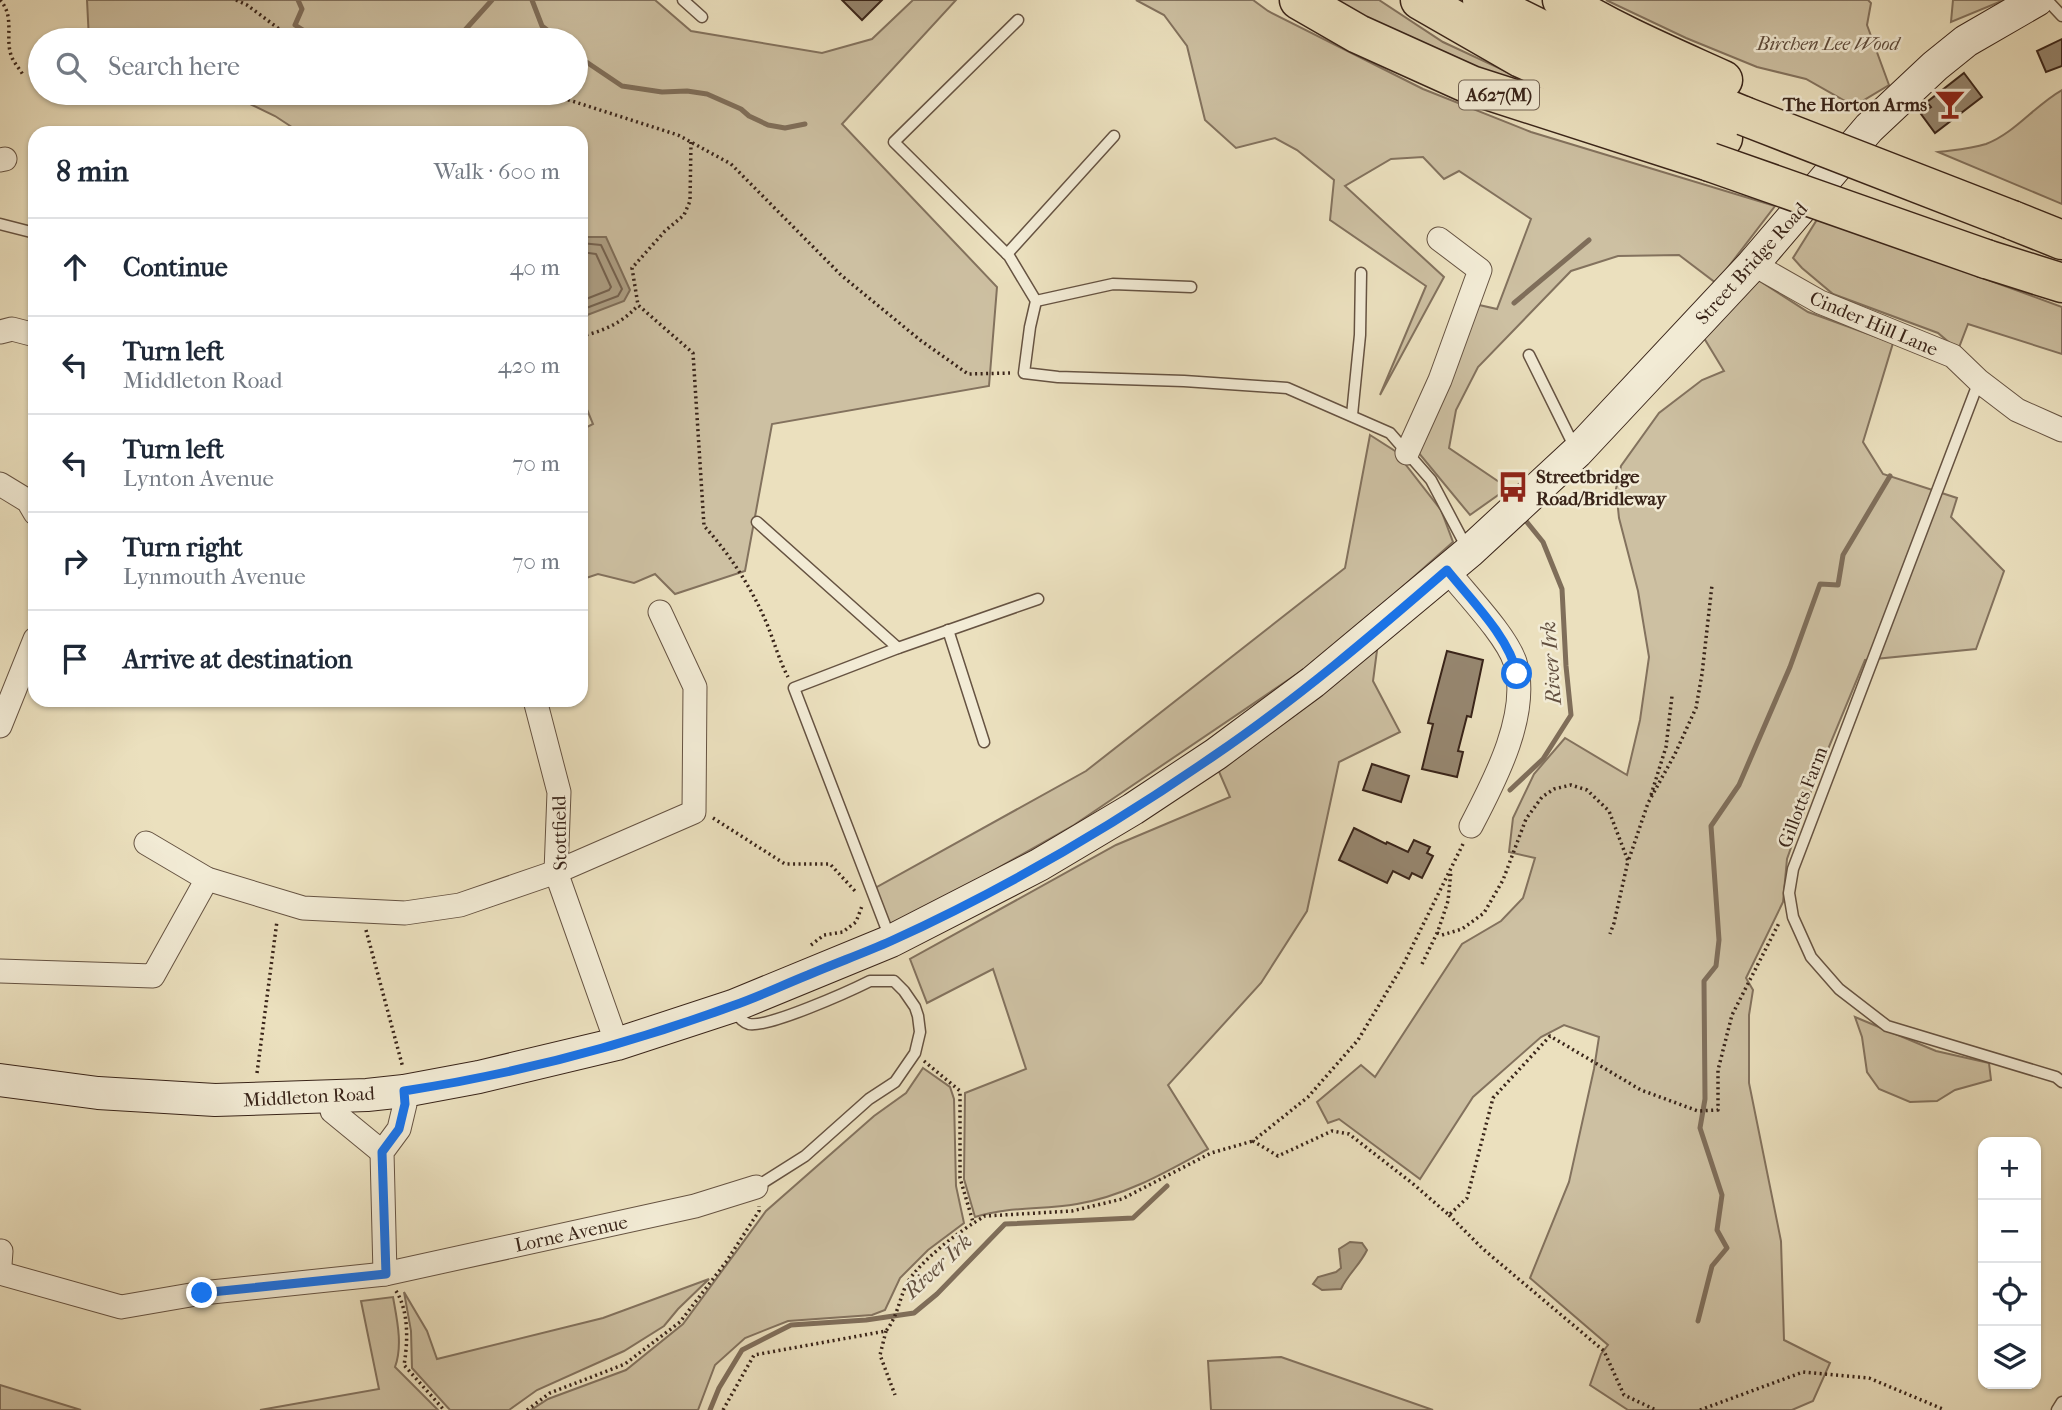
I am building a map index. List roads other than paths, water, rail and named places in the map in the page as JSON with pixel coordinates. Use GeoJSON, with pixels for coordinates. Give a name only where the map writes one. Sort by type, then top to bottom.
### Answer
{"type":"FeatureCollection","features":[{"type":"Feature","properties":{"kind":"highway","name":"A627(M)"},"geometry":{"type":"LineString","coordinates":[[1300,0],[1358,34],[1471,85],[1734,128]]}},
{"type":"Feature","properties":{"kind":"highway","name":"A627(M)"},"geometry":{"type":"LineString","coordinates":[[1420,0],[1521,58],[1618,101],[1734,128],[2002,233],[2062,276]]}},
{"type":"Feature","properties":{"kind":"highway","name":"A627(M)"},"geometry":{"type":"LineString","coordinates":[[1482,0],[1734,128],[2002,233],[2062,240]]}},
{"type":"Feature","properties":{"kind":"highway","name":"A627(M)"},"geometry":{"type":"LineString","coordinates":[[1562,0],[1630,38],[1734,128]]}},
{"type":"Feature","properties":{"kind":"highway","name":"A627(M)"},"geometry":{"type":"LineString","coordinates":[[2002,233],[2062,228]]}},
{"type":"Feature","properties":{"kind":"highway","name":"A627(M)"},"geometry":{"type":"LineString","coordinates":[[2002,233],[2062,283]]}},
{"type":"Feature","properties":{"kind":"main road","name":"Street Bridge Road"},"geometry":{"type":"LineString","coordinates":[[1465,555],[1577,452],[1753,264],[1870,128],[1935,66],[2037,0]]}},
{"type":"Feature","properties":{"kind":"main road","name":"Middleton Road"},"geometry":{"type":"LineString","coordinates":[[0,1080],[98,1093],[215,1100],[330,1098],[407,1091],[617,1044],[733,1006],[891,941],[1085,839],[1227,747],[1314,682],[1465,555]]}},
{"type":"Feature","properties":{"kind":"street"},"geometry":{"type":"LineString","coordinates":[[1407,453],[1440,380],[1480,270],[1439,239]]}},
{"type":"Feature","properties":{"kind":"street","name":"Cinder Hill Lane"},"geometry":{"type":"LineString","coordinates":[[1753,264],[1820,302],[1952,356],[2017,410],[2062,430]]}},
{"type":"Feature","properties":{"kind":"street"},"geometry":{"type":"LineString","coordinates":[[0,332],[12,329],[28,332]]}},
{"type":"Feature","properties":{"kind":"street"},"geometry":{"type":"LineString","coordinates":[[0,484],[28,501]]}},
{"type":"Feature","properties":{"kind":"street"},"geometry":{"type":"LineString","coordinates":[[1465,555],[1514,661],[1518,702],[1508,747],[1471,826]]}},
{"type":"Feature","properties":{"kind":"street"},"geometry":{"type":"LineString","coordinates":[[146,843],[207,879],[303,908],[405,913],[460,905],[556,872],[694,812],[695,687],[660,612]]}},
{"type":"Feature","properties":{"kind":"street"},"geometry":{"type":"LineString","coordinates":[[0,726],[28,656]]}},
{"type":"Feature","properties":{"kind":"street","name":"Stottfield"},"geometry":{"type":"LineString","coordinates":[[537,707],[559,792],[556,872],[617,1044]]}},
{"type":"Feature","properties":{"kind":"street"},"geometry":{"type":"LineString","coordinates":[[0,971],[153,976],[207,879]]}},
{"type":"Feature","properties":{"kind":"street"},"geometry":{"type":"LineString","coordinates":[[386,1274],[382,1152],[399,1129],[407,1091]]}},
{"type":"Feature","properties":{"kind":"street"},"geometry":{"type":"LineString","coordinates":[[330,1098],[332,1111],[382,1152]]}},
{"type":"Feature","properties":{"kind":"street","name":"Lorne Avenue"},"geometry":{"type":"LineString","coordinates":[[0,1263],[121,1307],[202,1293],[386,1274],[695,1206],[756,1187]]}},
{"type":"Feature","properties":{"kind":"lane"},"geometry":{"type":"LineString","coordinates":[[683,0],[702,17]]}},
{"type":"Feature","properties":{"kind":"lane"},"geometry":{"type":"LineString","coordinates":[[2047,0],[2062,16]]}},
{"type":"Feature","properties":{"kind":"lane"},"geometry":{"type":"LineString","coordinates":[[1018,20],[894,142],[1007,254],[1036,301],[1024,373],[1287,388],[1390,433],[1431,480],[1465,555]]}},
{"type":"Feature","properties":{"kind":"lane"},"geometry":{"type":"LineString","coordinates":[[1007,254],[1115,136]]}},
{"type":"Feature","properties":{"kind":"lane"},"geometry":{"type":"LineString","coordinates":[[0,224],[28,231]]}},
{"type":"Feature","properties":{"kind":"lane"},"geometry":{"type":"LineString","coordinates":[[1352,415],[1360,335],[1361,272]]}},
{"type":"Feature","properties":{"kind":"lane"},"geometry":{"type":"LineString","coordinates":[[1036,301],[1112,284],[1191,287]]}},
{"type":"Feature","properties":{"kind":"lane"},"geometry":{"type":"LineString","coordinates":[[1528,355],[1541,376],[1577,452]]}},
{"type":"Feature","properties":{"kind":"lane","name":"Gillotts Farm"},"geometry":{"type":"LineString","coordinates":[[1979,381],[1793,869],[1789,893],[1793,917],[1811,957],[1839,989],[1887,1026],[2056,1077],[2062,1082]]}},
{"type":"Feature","properties":{"kind":"lane"},"geometry":{"type":"LineString","coordinates":[[757,522],[898,648]]}},
{"type":"Feature","properties":{"kind":"lane"},"geometry":{"type":"LineString","coordinates":[[891,941],[794,688],[1038,598]]}},
{"type":"Feature","properties":{"kind":"lane"},"geometry":{"type":"LineString","coordinates":[[948,630],[984,742]]}},
{"type":"Feature","properties":{"kind":"lane"},"geometry":{"type":"LineString","coordinates":[[733,1006],[739,1017],[749,1024],[757,1023],[778,1018],[870,981],[894,981],[915,1007],[918,1016],[920,1032],[915,1053],[895,1082],[869,1099],[805,1156],[756,1187]]}},
{"type":"Feature","properties":{"kind":"lane"},"geometry":{"type":"LineString","coordinates":[[2057,1410],[2062,1402]]}},
{"type":"Feature","properties":{"kind":"water"},"geometry":{"type":"Polygon","coordinates":[[[588,237],[606,237],[630,290],[624,301],[588,315],[588,237]]]}},
{"type":"Feature","properties":{"kind":"water"},"geometry":{"type":"Polygon","coordinates":[[[1350,1242],[1362,1243],[1367,1250],[1341,1289],[1322,1290],[1313,1284],[1318,1277],[1341,1268],[1339,1249],[1350,1242]]]}},
{"type":"Feature","properties":{"kind":"waterway"},"geometry":{"type":"LineString","coordinates":[[298,0],[302,9],[295,25],[300,28]]}},
{"type":"Feature","properties":{"kind":"waterway"},"geometry":{"type":"LineString","coordinates":[[467,28],[492,0]]}},
{"type":"Feature","properties":{"kind":"waterway"},"geometry":{"type":"LineString","coordinates":[[532,0],[545,28]]}},
{"type":"Feature","properties":{"kind":"waterway"},"geometry":{"type":"LineString","coordinates":[[588,63],[622,86],[662,92],[687,91],[707,94],[768,125],[785,128],[805,124]]}},
{"type":"Feature","properties":{"kind":"waterway","name":"River Irk"},"geometry":{"type":"LineString","coordinates":[[1514,303],[1589,240]]}},
{"type":"Feature","properties":{"kind":"waterway"},"geometry":{"type":"LineString","coordinates":[[1698,1321],[1712,1266],[1727,1248],[1717,1230],[1722,1195],[1700,1128],[1705,1099],[1704,981],[1716,966],[1719,940],[1711,826],[1739,785],[1790,667],[1820,584],[1838,585],[1843,555],[1890,476]]}},
{"type":"Feature","properties":{"kind":"waterway","name":"River Irk"},"geometry":{"type":"LineString","coordinates":[[1510,790],[1543,759],[1571,715],[1562,589],[1543,542],[1526,521]]}},
{"type":"Feature","properties":{"kind":"waterway","name":"River Irk"},"geometry":{"type":"LineString","coordinates":[[710,1410],[719,1388],[742,1350],[791,1325],[866,1320],[914,1313],[937,1294],[1005,1224],[1133,1218],[1167,1186]]}},
{"type":"Feature","properties":{"kind":"place","name":"The Horton Arms"},"geometry":{"type":"Point","coordinates":[1950,104]}},
{"type":"Feature","properties":{"kind":"place","name":"Streetbridge Road/Bridleway"},"geometry":{"type":"Point","coordinates":[1513,487]}},
{"type":"Feature","properties":{"kind":"park label","name":"Birchen Lee Wood"},"geometry":{"type":"Point","coordinates":[1828,43]}}]}
